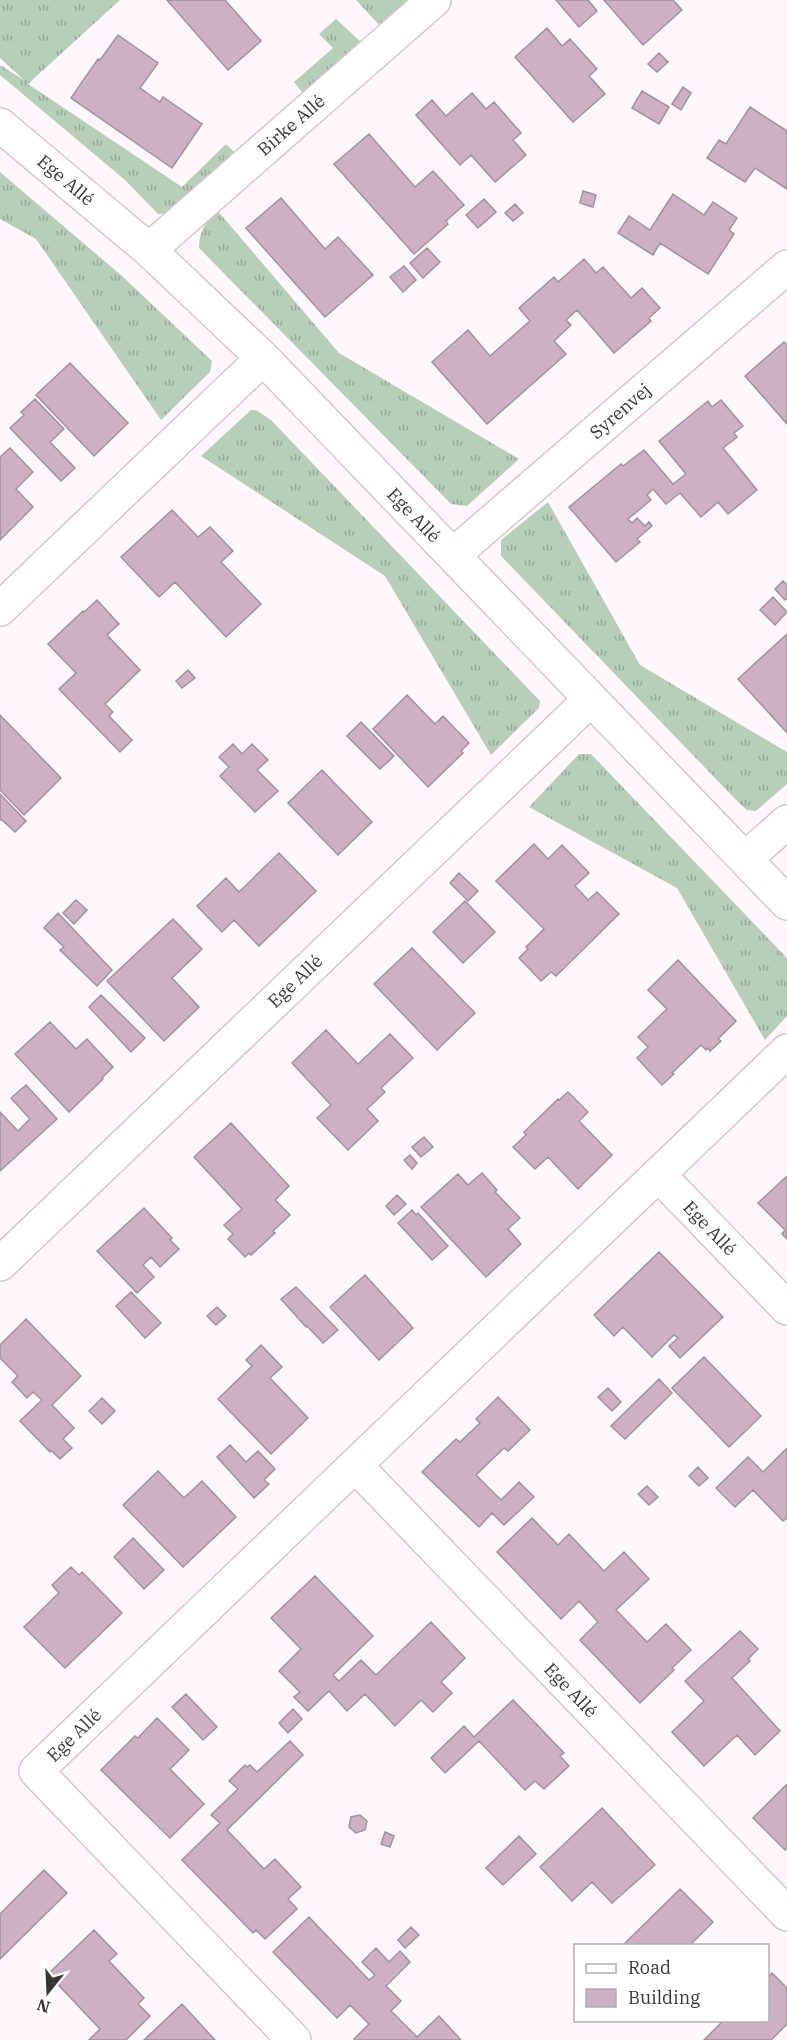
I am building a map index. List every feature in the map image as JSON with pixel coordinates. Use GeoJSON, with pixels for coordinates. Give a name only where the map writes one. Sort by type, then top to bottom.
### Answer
{"type":"FeatureCollection","features":[{"type":"Feature","properties":{"kind":"street","name":"Birke Allé"},"geometry":{"type":"LineString","coordinates":[[149,250],[434,0]]}},
{"type":"Feature","properties":{"kind":"street","name":"Ege Allé"},"geometry":{"type":"LineString","coordinates":[[0,125],[149,250],[263,358],[787,903]]}},
{"type":"Feature","properties":{"kind":"street","name":"Syrenvej"},"geometry":{"type":"LineString","coordinates":[[453,555],[787,267]]}},
{"type":"Feature","properties":{"kind":"street"},"geometry":{"type":"LineString","coordinates":[[0,609],[263,358]]}},
{"type":"Feature","properties":{"kind":"street","name":"Ege Allé"},"geometry":{"type":"LineString","coordinates":[[0,1264],[591,699]]}},
{"type":"Feature","properties":{"kind":"street"},"geometry":{"type":"LineString","coordinates":[[745,859],[787,822]]}},
{"type":"Feature","properties":{"kind":"street","name":"Ege Allé"},"geometry":{"type":"LineString","coordinates":[[294,2040],[36,1772],[787,1051]]}},
{"type":"Feature","properties":{"kind":"street","name":"Ege Allé"},"geometry":{"type":"LineString","coordinates":[[658,1174],[787,1308]]}},
{"type":"Feature","properties":{"kind":"street","name":"Ege Allé"},"geometry":{"type":"LineString","coordinates":[[355,1466],[787,1914]]}},
{"type":"Feature","properties":{"kind":"green space"},"geometry":{"type":"Polygon","coordinates":[[[0,0],[120,0],[28,84],[182,187],[226,144],[235,153],[169,213],[158,214],[125,180],[0,75],[0,65],[24,80],[0,58],[0,0]]]}},
{"type":"Feature","properties":{"kind":"green space"},"geometry":{"type":"Polygon","coordinates":[[[356,0],[413,0],[382,28],[356,0]]]}},
{"type":"Feature","properties":{"kind":"green space"},"geometry":{"type":"Polygon","coordinates":[[[336,19],[362,43],[304,95],[294,82],[333,48],[319,34],[336,19]]]}},
{"type":"Feature","properties":{"kind":"green space"},"geometry":{"type":"Polygon","coordinates":[[[0,172],[122,276],[212,361],[210,372],[161,420],[36,239],[0,219],[0,172]]]}},
{"type":"Feature","properties":{"kind":"green space"},"geometry":{"type":"Polygon","coordinates":[[[216,209],[339,353],[519,459],[467,506],[451,504],[199,248],[204,227],[216,209]]]}},
{"type":"Feature","properties":{"kind":"green space"},"geometry":{"type":"Polygon","coordinates":[[[251,410],[256,410],[271,420],[540,701],[539,708],[491,755],[385,576],[201,456],[251,410]]]}},
{"type":"Feature","properties":{"kind":"green space"},"geometry":{"type":"Polygon","coordinates":[[[548,502],[640,665],[787,752],[787,784],[756,811],[747,810],[740,804],[501,556],[501,540],[548,502]]]}},
{"type":"Feature","properties":{"kind":"green space"},"geometry":{"type":"Polygon","coordinates":[[[579,754],[591,754],[787,958],[787,1016],[765,1040],[677,888],[529,807],[579,754]]]}},
{"type":"Feature","properties":{"kind":"building"},"geometry":{"type":"Polygon","coordinates":[[[167,0],[225,0],[261,41],[228,70],[167,0]]]}},
{"type":"Feature","properties":{"kind":"building"},"geometry":{"type":"Polygon","coordinates":[[[556,0],[588,0],[597,11],[579,27],[556,0]]]}},
{"type":"Feature","properties":{"kind":"building"},"geometry":{"type":"Polygon","coordinates":[[[604,0],[673,0],[682,10],[643,45],[604,0]]]}},
{"type":"Feature","properties":{"kind":"building"},"geometry":{"type":"Polygon","coordinates":[[[547,28],[562,46],[570,39],[597,69],[589,76],[605,94],[573,122],[515,57],[547,28]]]}},
{"type":"Feature","properties":{"kind":"building"},"geometry":{"type":"Polygon","coordinates":[[[118,35],[158,63],[140,88],[160,102],[163,97],[202,124],[172,168],[71,98],[118,35]]]}},
{"type":"Feature","properties":{"kind":"building"},"geometry":{"type":"Polygon","coordinates":[[[659,53],[668,62],[657,72],[648,64],[659,53]]]}},
{"type":"Feature","properties":{"kind":"building"},"geometry":{"type":"Polygon","coordinates":[[[683,87],[691,93],[681,110],[672,104],[683,87]]]}},
{"type":"Feature","properties":{"kind":"building"},"geometry":{"type":"Polygon","coordinates":[[[642,91],[669,107],[659,124],[632,108],[642,91]]]}},
{"type":"Feature","properties":{"kind":"building"},"geometry":{"type":"Polygon","coordinates":[[[472,93],[486,109],[494,102],[521,133],[513,140],[526,155],[495,182],[471,155],[460,165],[416,115],[432,100],[446,116],[472,93]]]}},
{"type":"Feature","properties":{"kind":"building"},"geometry":{"type":"Polygon","coordinates":[[[750,107],[787,131],[787,189],[755,168],[745,182],[707,158],[719,140],[726,144],[750,107]]]}},
{"type":"Feature","properties":{"kind":"building"},"geometry":{"type":"Polygon","coordinates":[[[369,134],[415,187],[433,171],[464,205],[446,221],[448,224],[414,254],[334,164],[369,134]]]}},
{"type":"Feature","properties":{"kind":"building"},"geometry":{"type":"Polygon","coordinates":[[[583,191],[596,195],[593,207],[580,203],[583,191]]]}},
{"type":"Feature","properties":{"kind":"building"},"geometry":{"type":"Polygon","coordinates":[[[673,194],[704,215],[713,202],[737,218],[729,230],[734,234],[708,274],[660,243],[653,255],[618,233],[629,216],[650,230],[673,194]]]}},
{"type":"Feature","properties":{"kind":"building"},"geometry":{"type":"Polygon","coordinates":[[[281,198],[325,249],[338,237],[373,275],[325,317],[246,228],[281,198]]]}},
{"type":"Feature","properties":{"kind":"building"},"geometry":{"type":"Polygon","coordinates":[[[484,199],[496,212],[478,228],[466,215],[484,199]]]}},
{"type":"Feature","properties":{"kind":"building"},"geometry":{"type":"Polygon","coordinates":[[[515,204],[523,213],[513,221],[505,213],[515,204]]]}},
{"type":"Feature","properties":{"kind":"building"},"geometry":{"type":"Polygon","coordinates":[[[427,248],[440,262],[423,278],[410,263],[427,248]]]}},
{"type":"Feature","properties":{"kind":"building"},"geometry":{"type":"Polygon","coordinates":[[[584,259],[596,273],[603,267],[631,298],[642,288],[660,308],[649,318],[651,321],[614,353],[577,310],[566,320],[571,325],[554,341],[566,354],[487,424],[432,362],[468,330],[490,356],[530,321],[519,308],[554,277],[558,282],[584,259]]]}},
{"type":"Feature","properties":{"kind":"building"},"geometry":{"type":"Polygon","coordinates":[[[404,266],[416,280],[403,292],[390,277],[404,266]]]}},
{"type":"Feature","properties":{"kind":"building"},"geometry":{"type":"Polygon","coordinates":[[[784,342],[787,345],[787,424],[745,376],[784,342]]]}},
{"type":"Feature","properties":{"kind":"building"},"geometry":{"type":"Polygon","coordinates":[[[70,363],[128,423],[94,456],[36,395],[70,363]]]}},
{"type":"Feature","properties":{"kind":"building"},"geometry":{"type":"Polygon","coordinates":[[[35,399],[64,429],[50,442],[75,468],[61,481],[10,428],[24,415],[21,412],[35,399]]]}},
{"type":"Feature","properties":{"kind":"building"},"geometry":{"type":"Polygon","coordinates":[[[721,400],[743,426],[734,433],[737,437],[723,448],[757,490],[728,514],[718,502],[701,517],[680,493],[666,504],[653,489],[647,495],[651,500],[628,519],[632,523],[637,518],[645,526],[649,522],[652,526],[637,539],[640,542],[616,562],[569,507],[621,464],[623,466],[644,450],[673,484],[686,474],[659,441],[708,401],[712,407],[721,400]]]}},
{"type":"Feature","properties":{"kind":"building"},"geometry":{"type":"Polygon","coordinates":[[[10,448],[33,472],[16,489],[33,507],[0,540],[0,457],[10,448]]]}},
{"type":"Feature","properties":{"kind":"building"},"geometry":{"type":"Polygon","coordinates":[[[172,510],[198,537],[210,527],[233,551],[221,562],[261,604],[226,637],[175,582],[159,597],[121,557],[172,510]]]}},
{"type":"Feature","properties":{"kind":"building"},"geometry":{"type":"Polygon","coordinates":[[[783,581],[787,585],[785,600],[775,589],[783,581]]]}},
{"type":"Feature","properties":{"kind":"building"},"geometry":{"type":"Polygon","coordinates":[[[773,597],[787,612],[775,625],[760,610],[773,597]]]}},
{"type":"Feature","properties":{"kind":"building"},"geometry":{"type":"Polygon","coordinates":[[[97,600],[119,624],[107,635],[140,670],[105,704],[113,712],[109,716],[132,740],[120,752],[59,689],[76,673],[48,644],[97,600]]]}},
{"type":"Feature","properties":{"kind":"building"},"geometry":{"type":"Polygon","coordinates":[[[787,634],[787,733],[738,679],[787,634]]]}},
{"type":"Feature","properties":{"kind":"building"},"geometry":{"type":"Polygon","coordinates":[[[188,670],[195,678],[182,688],[176,681],[188,670]]]}},
{"type":"Feature","properties":{"kind":"building"},"geometry":{"type":"Polygon","coordinates":[[[407,695],[435,724],[443,716],[469,743],[461,751],[463,753],[428,787],[373,729],[407,695]]]}},
{"type":"Feature","properties":{"kind":"building"},"geometry":{"type":"Polygon","coordinates":[[[0,715],[61,778],[24,815],[0,790],[0,715]]]}},
{"type":"Feature","properties":{"kind":"building"},"geometry":{"type":"Polygon","coordinates":[[[361,722],[394,756],[380,769],[347,736],[361,722]]]}},
{"type":"Feature","properties":{"kind":"building"},"geometry":{"type":"Polygon","coordinates":[[[233,744],[242,754],[252,744],[268,760],[257,770],[278,791],[255,812],[220,776],[229,767],[219,757],[233,744]]]}},
{"type":"Feature","properties":{"kind":"building"},"geometry":{"type":"Polygon","coordinates":[[[322,770],[372,822],[338,855],[288,803],[322,770]]]}},
{"type":"Feature","properties":{"kind":"building"},"geometry":{"type":"Polygon","coordinates":[[[0,794],[26,821],[15,832],[0,820],[0,794]]]}},
{"type":"Feature","properties":{"kind":"building"},"geometry":{"type":"Polygon","coordinates":[[[534,844],[548,859],[562,845],[589,873],[575,886],[588,900],[597,892],[619,914],[556,976],[551,972],[541,981],[519,958],[528,949],[526,947],[544,929],[496,881],[534,844]]]}},
{"type":"Feature","properties":{"kind":"building"},"geometry":{"type":"Polygon","coordinates":[[[279,853],[316,891],[259,946],[234,920],[222,932],[197,906],[226,878],[239,892],[279,853]]]}},
{"type":"Feature","properties":{"kind":"building"},"geometry":{"type":"Polygon","coordinates":[[[459,873],[478,891],[468,901],[450,883],[459,873]]]}},
{"type":"Feature","properties":{"kind":"building"},"geometry":{"type":"Polygon","coordinates":[[[76,900],[87,910],[74,924],[63,913],[76,900]]]}},
{"type":"Feature","properties":{"kind":"building"},"geometry":{"type":"Polygon","coordinates":[[[465,901],[495,932],[463,963],[433,932],[465,901]]]}},
{"type":"Feature","properties":{"kind":"building"},"geometry":{"type":"Polygon","coordinates":[[[58,913],[112,970],[97,986],[60,950],[64,947],[44,928],[58,913]]]}},
{"type":"Feature","properties":{"kind":"building"},"geometry":{"type":"Polygon","coordinates":[[[173,919],[202,949],[172,978],[199,1007],[164,1041],[107,981],[173,919]]]}},
{"type":"Feature","properties":{"kind":"building"},"geometry":{"type":"Polygon","coordinates":[[[412,948],[475,1013],[437,1050],[374,984],[412,948]]]}},
{"type":"Feature","properties":{"kind":"building"},"geometry":{"type":"Polygon","coordinates":[[[678,960],[736,1021],[718,1039],[721,1041],[710,1051],[701,1045],[662,1085],[637,1058],[648,1047],[638,1037],[667,1009],[648,990],[678,960]]]}},
{"type":"Feature","properties":{"kind":"building"},"geometry":{"type":"Polygon","coordinates":[[[101,995],[145,1038],[131,1052],[89,1007],[101,995]]]}},
{"type":"Feature","properties":{"kind":"building"},"geometry":{"type":"Polygon","coordinates":[[[50,1022],[76,1049],[87,1039],[113,1067],[69,1112],[15,1054],[50,1022]]]}},
{"type":"Feature","properties":{"kind":"building"},"geometry":{"type":"Polygon","coordinates":[[[326,1030],[358,1064],[390,1034],[413,1058],[381,1088],[385,1092],[367,1109],[378,1121],[348,1150],[317,1118],[331,1105],[292,1063],[326,1030]]]}},
{"type":"Feature","properties":{"kind":"building"},"geometry":{"type":"Polygon","coordinates":[[[26,1085],[57,1119],[0,1171],[0,1112],[18,1131],[30,1119],[11,1098],[26,1085]]]}},
{"type":"Feature","properties":{"kind":"building"},"geometry":{"type":"Polygon","coordinates":[[[568,1092],[588,1112],[579,1121],[612,1155],[578,1189],[548,1157],[535,1169],[513,1147],[526,1135],[524,1132],[568,1092]]]}},
{"type":"Feature","properties":{"kind":"building"},"geometry":{"type":"Polygon","coordinates":[[[231,1123],[289,1186],[275,1200],[290,1215],[273,1231],[275,1233],[251,1255],[249,1253],[245,1257],[228,1239],[233,1234],[224,1225],[242,1209],[194,1157],[231,1123]]]}},
{"type":"Feature","properties":{"kind":"building"},"geometry":{"type":"Polygon","coordinates":[[[424,1137],[433,1147],[421,1157],[412,1147],[424,1137]]]}},
{"type":"Feature","properties":{"kind":"building"},"geometry":{"type":"Polygon","coordinates":[[[410,1155],[417,1163],[412,1169],[404,1160],[410,1155]]]}},
{"type":"Feature","properties":{"kind":"building"},"geometry":{"type":"Polygon","coordinates":[[[482,1173],[497,1190],[495,1192],[520,1218],[508,1229],[521,1244],[486,1277],[421,1207],[458,1174],[468,1185],[482,1173]]]}},
{"type":"Feature","properties":{"kind":"building"},"geometry":{"type":"Polygon","coordinates":[[[787,1176],[787,1239],[782,1234],[785,1230],[758,1203],[787,1176]]]}},
{"type":"Feature","properties":{"kind":"building"},"geometry":{"type":"Polygon","coordinates":[[[397,1195],[406,1204],[394,1215],[386,1206],[397,1195]]]}},
{"type":"Feature","properties":{"kind":"building"},"geometry":{"type":"Polygon","coordinates":[[[144,1208],[172,1238],[170,1240],[179,1249],[160,1267],[151,1257],[143,1265],[154,1277],[137,1293],[97,1251],[144,1208]]]}},
{"type":"Feature","properties":{"kind":"building"},"geometry":{"type":"Polygon","coordinates":[[[412,1210],[416,1215],[418,1213],[448,1246],[432,1260],[398,1223],[412,1210]]]}},
{"type":"Feature","properties":{"kind":"building"},"geometry":{"type":"Polygon","coordinates":[[[659,1252],[723,1317],[680,1358],[669,1346],[678,1338],[674,1335],[652,1357],[623,1327],[614,1336],[594,1315],[659,1252]]]}},
{"type":"Feature","properties":{"kind":"building"},"geometry":{"type":"Polygon","coordinates":[[[365,1275],[413,1328],[379,1360],[330,1307],[365,1275]]]}},
{"type":"Feature","properties":{"kind":"building"},"geometry":{"type":"Polygon","coordinates":[[[296,1287],[338,1330],[323,1343],[281,1299],[296,1287]]]}},
{"type":"Feature","properties":{"kind":"building"},"geometry":{"type":"Polygon","coordinates":[[[131,1292],[161,1323],[145,1338],[116,1306],[131,1292]]]}},
{"type":"Feature","properties":{"kind":"building"},"geometry":{"type":"Polygon","coordinates":[[[217,1307],[226,1316],[216,1325],[207,1316],[217,1307]]]}},
{"type":"Feature","properties":{"kind":"building"},"geometry":{"type":"Polygon","coordinates":[[[26,1319],[81,1376],[52,1405],[74,1428],[63,1439],[72,1448],[60,1459],[51,1450],[50,1452],[20,1421],[42,1400],[33,1392],[27,1398],[12,1382],[18,1376],[0,1358],[0,1345],[26,1319]]]}},
{"type":"Feature","properties":{"kind":"building"},"geometry":{"type":"Polygon","coordinates":[[[261,1345],[282,1367],[270,1378],[308,1418],[271,1454],[218,1399],[252,1366],[246,1360],[261,1345]]]}},
{"type":"Feature","properties":{"kind":"building"},"geometry":{"type":"Polygon","coordinates":[[[704,1357],[761,1416],[729,1447],[672,1388],[704,1357]]]}},
{"type":"Feature","properties":{"kind":"building"},"geometry":{"type":"Polygon","coordinates":[[[659,1379],[672,1393],[625,1439],[611,1426],[659,1379]]]}},
{"type":"Feature","properties":{"kind":"building"},"geometry":{"type":"Polygon","coordinates":[[[608,1388],[621,1402],[612,1411],[598,1397],[608,1388]]]}},
{"type":"Feature","properties":{"kind":"building"},"geometry":{"type":"Polygon","coordinates":[[[498,1397],[530,1430],[508,1451],[504,1448],[476,1475],[501,1500],[519,1482],[534,1497],[504,1525],[492,1513],[479,1527],[422,1472],[456,1439],[460,1442],[480,1423],[476,1419],[498,1397]]]}},
{"type":"Feature","properties":{"kind":"building"},"geometry":{"type":"Polygon","coordinates":[[[102,1398],[115,1411],[102,1424],[89,1411],[102,1398]]]}},
{"type":"Feature","properties":{"kind":"building"},"geometry":{"type":"Polygon","coordinates":[[[230,1445],[246,1462],[258,1451],[275,1469],[264,1480],[269,1484],[254,1498],[217,1457],[230,1445]]]}},
{"type":"Feature","properties":{"kind":"building"},"geometry":{"type":"Polygon","coordinates":[[[787,1448],[787,1518],[783,1521],[753,1490],[735,1507],[716,1488],[748,1457],[763,1472],[787,1448]]]}},
{"type":"Feature","properties":{"kind":"building"},"geometry":{"type":"Polygon","coordinates":[[[698,1467],[708,1478],[699,1486],[689,1476],[698,1467]]]}},
{"type":"Feature","properties":{"kind":"building"},"geometry":{"type":"Polygon","coordinates":[[[158,1471],[184,1498],[202,1481],[236,1517],[183,1567],[123,1505],[158,1471]]]}},
{"type":"Feature","properties":{"kind":"building"},"geometry":{"type":"Polygon","coordinates":[[[647,1486],[658,1497],[649,1505],[638,1494],[647,1486]]]}},
{"type":"Feature","properties":{"kind":"building"},"geometry":{"type":"Polygon","coordinates":[[[532,1518],[558,1545],[569,1534],[604,1571],[624,1552],[649,1579],[616,1610],[647,1642],[666,1624],[691,1650],[640,1703],[580,1640],[598,1622],[579,1601],[561,1619],[497,1552],[532,1518]]]}},
{"type":"Feature","properties":{"kind":"building"},"geometry":{"type":"Polygon","coordinates":[[[133,1538],[164,1570],[144,1589],[114,1557],[133,1538]]]}},
{"type":"Feature","properties":{"kind":"building"},"geometry":{"type":"Polygon","coordinates":[[[71,1567],[79,1575],[82,1572],[122,1613],[65,1668],[24,1627],[59,1593],[52,1585],[71,1567]]]}},
{"type":"Feature","properties":{"kind":"building"},"geometry":{"type":"Polygon","coordinates":[[[315,1576],[373,1636],[333,1675],[339,1681],[361,1660],[376,1675],[431,1622],[465,1658],[441,1682],[452,1693],[433,1712],[421,1700],[395,1726],[365,1694],[347,1711],[329,1691],[308,1711],[294,1697],[300,1692],[279,1671],[301,1649],[271,1618],[315,1576]]]}},
{"type":"Feature","properties":{"kind":"building"},"geometry":{"type":"Polygon","coordinates":[[[740,1631],[758,1649],[748,1659],[750,1661],[732,1678],[780,1731],[755,1755],[737,1735],[704,1766],[672,1732],[704,1701],[685,1681],[740,1631]]]}},
{"type":"Feature","properties":{"kind":"building"},"geometry":{"type":"Polygon","coordinates":[[[186,1694],[217,1727],[203,1740],[172,1707],[186,1694]]]}},
{"type":"Feature","properties":{"kind":"building"},"geometry":{"type":"Polygon","coordinates":[[[513,1700],[564,1753],[560,1756],[569,1766],[544,1789],[535,1781],[525,1790],[479,1741],[445,1773],[431,1758],[464,1726],[474,1737],[513,1700]]]}},
{"type":"Feature","properties":{"kind":"building"},"geometry":{"type":"Polygon","coordinates":[[[293,1709],[302,1719],[288,1733],[279,1723],[293,1709]]]}},
{"type":"Feature","properties":{"kind":"building"},"geometry":{"type":"Polygon","coordinates":[[[157,1718],[189,1750],[170,1769],[204,1804],[170,1838],[101,1770],[157,1718]]]}},
{"type":"Feature","properties":{"kind":"building"},"geometry":{"type":"Polygon","coordinates":[[[290,1741],[303,1755],[227,1830],[264,1869],[275,1859],[301,1887],[288,1899],[297,1909],[265,1939],[256,1930],[253,1933],[182,1860],[220,1823],[211,1815],[238,1789],[229,1781],[245,1765],[247,1767],[250,1765],[257,1772],[290,1741]]]}},
{"type":"Feature","properties":{"kind":"building"},"geometry":{"type":"Polygon","coordinates":[[[787,1784],[787,1848],[785,1850],[753,1818],[787,1784]]]}},
{"type":"Feature","properties":{"kind":"building"},"geometry":{"type":"Polygon","coordinates":[[[602,1808],[655,1865],[612,1903],[592,1882],[572,1901],[540,1867],[602,1808]]]}},
{"type":"Feature","properties":{"kind":"building"},"geometry":{"type":"Polygon","coordinates":[[[360,1815],[367,1821],[365,1830],[356,1833],[349,1827],[351,1817],[360,1815]]]}},
{"type":"Feature","properties":{"kind":"building"},"geometry":{"type":"Polygon","coordinates":[[[385,1832],[394,1836],[390,1847],[381,1844],[385,1832]]]}},
{"type":"Feature","properties":{"kind":"building"},"geometry":{"type":"Polygon","coordinates":[[[519,1836],[536,1854],[503,1885],[486,1868],[519,1836]]]}},
{"type":"Feature","properties":{"kind":"building"},"geometry":{"type":"Polygon","coordinates":[[[44,1870],[67,1893],[0,1959],[0,1914],[44,1870]]]}},
{"type":"Feature","properties":{"kind":"building"},"geometry":{"type":"Polygon","coordinates":[[[680,1889],[713,1922],[691,1944],[624,1944],[680,1889]]]}},
{"type":"Feature","properties":{"kind":"building"},"geometry":{"type":"Polygon","coordinates":[[[309,1917],[369,1980],[375,1975],[362,1962],[376,1948],[389,1962],[400,1951],[410,1962],[386,1986],[401,2001],[391,2011],[417,2037],[439,2016],[461,2040],[355,2040],[369,2024],[350,2005],[337,2018],[273,1952],[309,1917]]]}},
{"type":"Feature","properties":{"kind":"building"},"geometry":{"type":"Polygon","coordinates":[[[411,1927],[419,1935],[405,1948],[398,1940],[411,1927]]]}},
{"type":"Feature","properties":{"kind":"building"},"geometry":{"type":"Polygon","coordinates":[[[94,1930],[117,1954],[109,1961],[144,1998],[138,2004],[150,2016],[126,2040],[89,2040],[100,2029],[48,1974],[94,1930]]]}},
{"type":"Feature","properties":{"kind":"building"},"geometry":{"type":"Polygon","coordinates":[[[772,1973],[787,1988],[787,2024],[771,2040],[704,2040],[722,2022],[769,2022],[769,1977],[772,1973]]]}},
{"type":"Feature","properties":{"kind":"building"},"geometry":{"type":"Polygon","coordinates":[[[182,2004],[215,2040],[144,2040],[182,2004]]]}}]}
